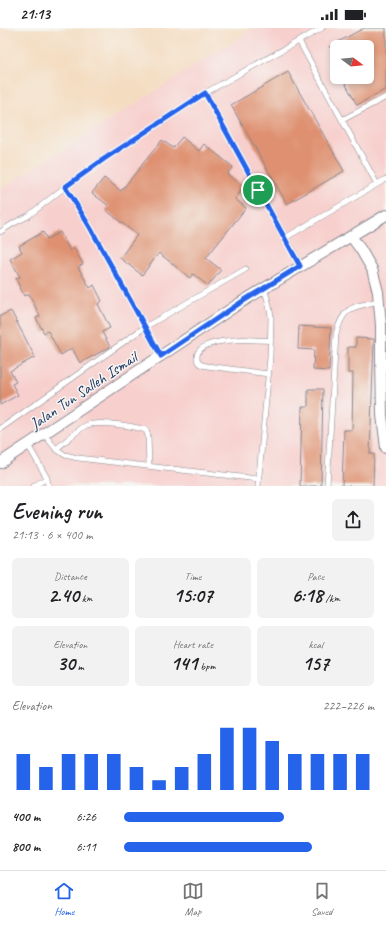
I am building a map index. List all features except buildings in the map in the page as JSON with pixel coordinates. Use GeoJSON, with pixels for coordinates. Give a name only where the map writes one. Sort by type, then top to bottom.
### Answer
{"type":"FeatureCollection","features":[{"type":"Feature","properties":{"kind":"street","name":"Jalan Tun Salleh Ismail"},"geometry":{"type":"LineString","coordinates":[[0,463],[240,303],[386,214]]}},
{"type":"Feature","properties":{"kind":"street"},"geometry":{"type":"LineString","coordinates":[[351,236],[372,269],[378,292],[381,325],[382,415],[386,448]]}},
{"type":"Feature","properties":{"kind":"lane"},"geometry":{"type":"LineString","coordinates":[[0,232],[28,216],[104,159],[205,93],[322,28]]}},
{"type":"Feature","properties":{"kind":"lane"},"geometry":{"type":"LineString","coordinates":[[299,41],[377,184]]}},
{"type":"Feature","properties":{"kind":"lane"},"geometry":{"type":"LineString","coordinates":[[205,93],[300,266]]}},
{"type":"Feature","properties":{"kind":"lane"},"geometry":{"type":"LineString","coordinates":[[342,120],[386,97]]}},
{"type":"Feature","properties":{"kind":"lane"},"geometry":{"type":"LineString","coordinates":[[285,238],[386,179]]}},
{"type":"Feature","properties":{"kind":"lane"},"geometry":{"type":"LineString","coordinates":[[65,187],[84,216],[161,356]]}},
{"type":"Feature","properties":{"kind":"lane"},"geometry":{"type":"LineString","coordinates":[[0,429],[145,327],[246,269]]}},
{"type":"Feature","properties":{"kind":"lane"},"geometry":{"type":"LineString","coordinates":[[258,486],[271,340],[271,316],[264,288]]}},
{"type":"Feature","properties":{"kind":"lane"},"geometry":{"type":"LineString","coordinates":[[327,486],[336,334],[339,323],[344,313],[353,307],[379,301]]}},
{"type":"Feature","properties":{"kind":"lane"},"geometry":{"type":"LineString","coordinates":[[269,374],[201,365],[197,358],[199,350],[206,345],[227,340],[271,340]]}},
{"type":"Feature","properties":{"kind":"lane"},"geometry":{"type":"LineString","coordinates":[[56,449],[85,427],[92,424],[109,424],[139,428],[146,430],[148,436],[149,466]]}},
{"type":"Feature","properties":{"kind":"lane"},"geometry":{"type":"LineString","coordinates":[[44,434],[56,449],[65,455],[72,457],[258,479]]}},
{"type":"Feature","properties":{"kind":"lane"},"geometry":{"type":"LineString","coordinates":[[28,445],[47,478],[48,486]]}},
{"type":"Feature","properties":{"kind":"lane"},"geometry":{"type":"LineString","coordinates":[[34,486],[47,478]]}},
{"type":"Feature","properties":{"kind":"shaded area"},"geometry":{"type":"Polygon","coordinates":[[[254,28],[386,28],[386,486],[0,486],[0,190],[254,28]]]}},
{"type":"Feature","properties":{"kind":"route"},"geometry":{"type":"LineString","coordinates":[[205,93],[258,190],[300,266],[240,303],[161,356],[91,229],[65,187],[104,159],[205,93]]}}]}
